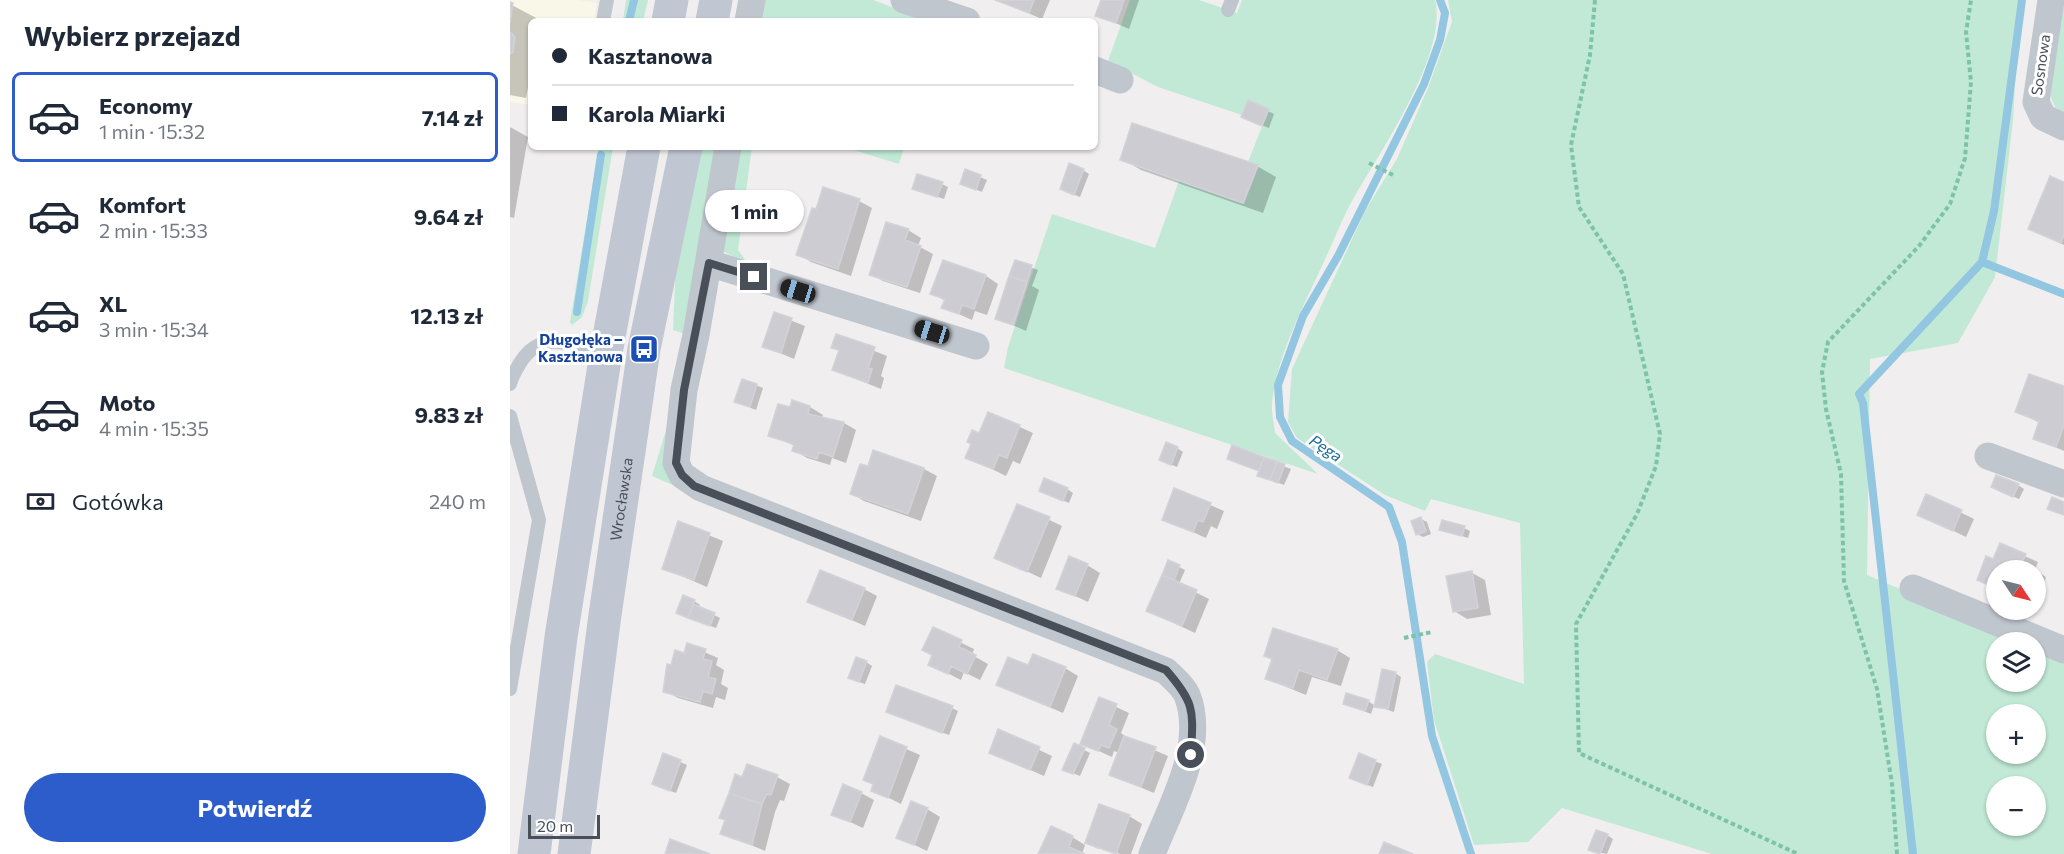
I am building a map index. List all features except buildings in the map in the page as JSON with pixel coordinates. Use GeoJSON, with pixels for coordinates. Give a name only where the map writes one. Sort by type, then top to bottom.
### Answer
{"type":"FeatureCollection","features":[{"type":"Feature","properties":{"kind":"main road"},"geometry":{"type":"LineString","coordinates":[[669,18],[672,0]]}},
{"type":"Feature","properties":{"kind":"main road"},"geometry":{"type":"LineString","coordinates":[[713,18],[716,0]]}},
{"type":"Feature","properties":{"kind":"main road"},"geometry":{"type":"LineString","coordinates":[[534,854],[561,638],[606,353],[643,150]]}},
{"type":"Feature","properties":{"kind":"main road","name":"Wrocławska"},"geometry":{"type":"LineString","coordinates":[[574,854],[605,615],[644,349],[685,150]]}},
{"type":"Feature","properties":{"kind":"street"},"geometry":{"type":"LineString","coordinates":[[749,18],[752,0]]}},
{"type":"Feature","properties":{"kind":"street"},"geometry":{"type":"LineString","coordinates":[[904,0],[964,13]]}},
{"type":"Feature","properties":{"kind":"street","name":"Sosnowa"},"geometry":{"type":"LineString","coordinates":[[2051,0],[2036,102],[2043,117],[2059,125]]}},
{"type":"Feature","properties":{"kind":"street"},"geometry":{"type":"LineString","coordinates":[[1098,71],[1120,80]]}},
{"type":"Feature","properties":{"kind":"street"},"geometry":{"type":"LineString","coordinates":[[728,150],[709,263],[684,390],[676,463],[682,475],[694,486],[1166,670],[1186,693],[1192,716],[1191,755],[1152,854]]}},
{"type":"Feature","properties":{"kind":"street"},"geometry":{"type":"LineString","coordinates":[[709,263],[976,346]]}},
{"type":"Feature","properties":{"kind":"street"},"geometry":{"type":"LineString","coordinates":[[1989,456],[2064,484]]}},
{"type":"Feature","properties":{"kind":"street"},"geometry":{"type":"LineString","coordinates":[[1913,588],[2064,650]]}},
{"type":"Feature","properties":{"kind":"lane"},"geometry":{"type":"LineString","coordinates":[[604,18],[607,0]]}},
{"type":"Feature","properties":{"kind":"lane"},"geometry":{"type":"LineString","coordinates":[[510,384],[512,376],[528,349],[541,342],[561,342],[606,353]]}},
{"type":"Feature","properties":{"kind":"lane"},"geometry":{"type":"LineString","coordinates":[[510,416],[539,520],[510,689]]}},
{"type":"Feature","properties":{"kind":"path"},"geometry":{"type":"LineString","coordinates":[[1595,0],[1590,55],[1571,145],[1579,207],[1623,274],[1660,434],[1656,466],[1636,514],[1576,624],[1580,753],[1798,854]]}},
{"type":"Feature","properties":{"kind":"path"},"geometry":{"type":"LineString","coordinates":[[1897,854],[1892,784],[1877,689],[1844,581],[1841,474],[1826,409],[1822,372],[1828,342],[1919,246],[1950,204],[1965,158],[1971,82],[1966,32],[1971,0]]}},
{"type":"Feature","properties":{"kind":"path"},"geometry":{"type":"LineString","coordinates":[[1369,163],[1393,176]]}},
{"type":"Feature","properties":{"kind":"path"},"geometry":{"type":"LineString","coordinates":[[1404,638],[1432,632]]}},
{"type":"Feature","properties":{"kind":"shaded area"},"geometry":{"type":"Polygon","coordinates":[[[510,0],[579,0],[597,3],[594,18],[528,18],[528,105],[510,102],[510,0]]]}},
{"type":"Feature","properties":{"kind":"green space"},"geometry":{"type":"Polygon","coordinates":[[[626,0],[648,0],[644,18],[623,18],[626,0]]]}},
{"type":"Feature","properties":{"kind":"green space"},"geometry":{"type":"Polygon","coordinates":[[[761,0],[873,0],[921,18],[758,18],[761,0]]]}},
{"type":"Feature","properties":{"kind":"green space"},"geometry":{"type":"Polygon","coordinates":[[[1130,0],[1199,0],[1237,13],[1242,0],[1435,0],[1436,22],[1432,46],[1423,73],[1396,127],[1344,217],[1286,346],[1275,383],[1272,414],[1275,433],[1318,474],[1004,368],[1008,347],[1052,214],[1155,248],[1179,181],[1244,204],[1259,166],[1248,162],[1269,109],[1248,100],[1242,115],[1158,87],[1108,61],[1130,0]]]}},
{"type":"Feature","properties":{"kind":"green space"},"geometry":{"type":"Polygon","coordinates":[[[1448,0],[2020,0],[2013,120],[1995,277],[1958,343],[1870,359],[1867,575],[2001,632],[1986,632],[1986,692],[2046,692],[2046,650],[2064,658],[2064,854],[1712,854],[1562,808],[1528,842],[1474,845],[1434,720],[1427,662],[1435,654],[1524,684],[1520,523],[1431,499],[1425,511],[1385,495],[1297,438],[1288,422],[1292,369],[1365,211],[1397,159],[1428,88],[1452,22],[1448,0]]]}},
{"type":"Feature","properties":{"kind":"green space"},"geometry":{"type":"Polygon","coordinates":[[[2064,3],[2064,113],[2055,107],[2050,95],[2064,3]]]}},
{"type":"Feature","properties":{"kind":"green space"},"geometry":{"type":"Polygon","coordinates":[[[599,150],[613,150],[588,301],[582,317],[572,325],[570,322],[599,150]]]}},
{"type":"Feature","properties":{"kind":"green space"},"geometry":{"type":"Polygon","coordinates":[[[699,150],[717,150],[686,334],[673,330],[676,262],[699,150]]]}},
{"type":"Feature","properties":{"kind":"green space"},"geometry":{"type":"Polygon","coordinates":[[[736,150],[752,150],[738,250],[749,265],[723,251],[736,150]]]}},
{"type":"Feature","properties":{"kind":"green space"},"geometry":{"type":"Polygon","coordinates":[[[854,150],[903,150],[899,164],[854,150]]]}},
{"type":"Feature","properties":{"kind":"green space"},"geometry":{"type":"Polygon","coordinates":[[[672,411],[691,493],[652,476],[672,411]]]}},
{"type":"Feature","properties":{"kind":"waterway"},"geometry":{"type":"LineString","coordinates":[[630,18],[634,0]]}},
{"type":"Feature","properties":{"kind":"waterway","name":"Pęga"},"geometry":{"type":"LineString","coordinates":[[1440,0],[1445,13],[1440,40],[1424,84],[1338,256],[1303,316],[1278,385],[1280,417],[1292,441],[1389,507],[1402,542],[1432,736],[1471,854]]}},
{"type":"Feature","properties":{"kind":"waterway"},"geometry":{"type":"LineString","coordinates":[[1913,854],[1863,403],[1859,394],[1982,262],[1994,211],[2022,0]]}},
{"type":"Feature","properties":{"kind":"waterway"},"geometry":{"type":"LineString","coordinates":[[577,312],[601,155]]}},
{"type":"Feature","properties":{"kind":"waterway"},"geometry":{"type":"LineString","coordinates":[[1982,262],[2064,294]]}},
{"type":"Feature","properties":{"kind":"place","name":"Długołęka – Kasztanowa"},"geometry":{"type":"Point","coordinates":[644,349]}},
{"type":"Feature","properties":{"kind":"route"},"geometry":{"type":"LineString","coordinates":[[754,277],[709,263],[684,390],[676,463],[682,475],[694,486],[1166,670],[1186,693],[1192,716],[1191,755]]}}]}
